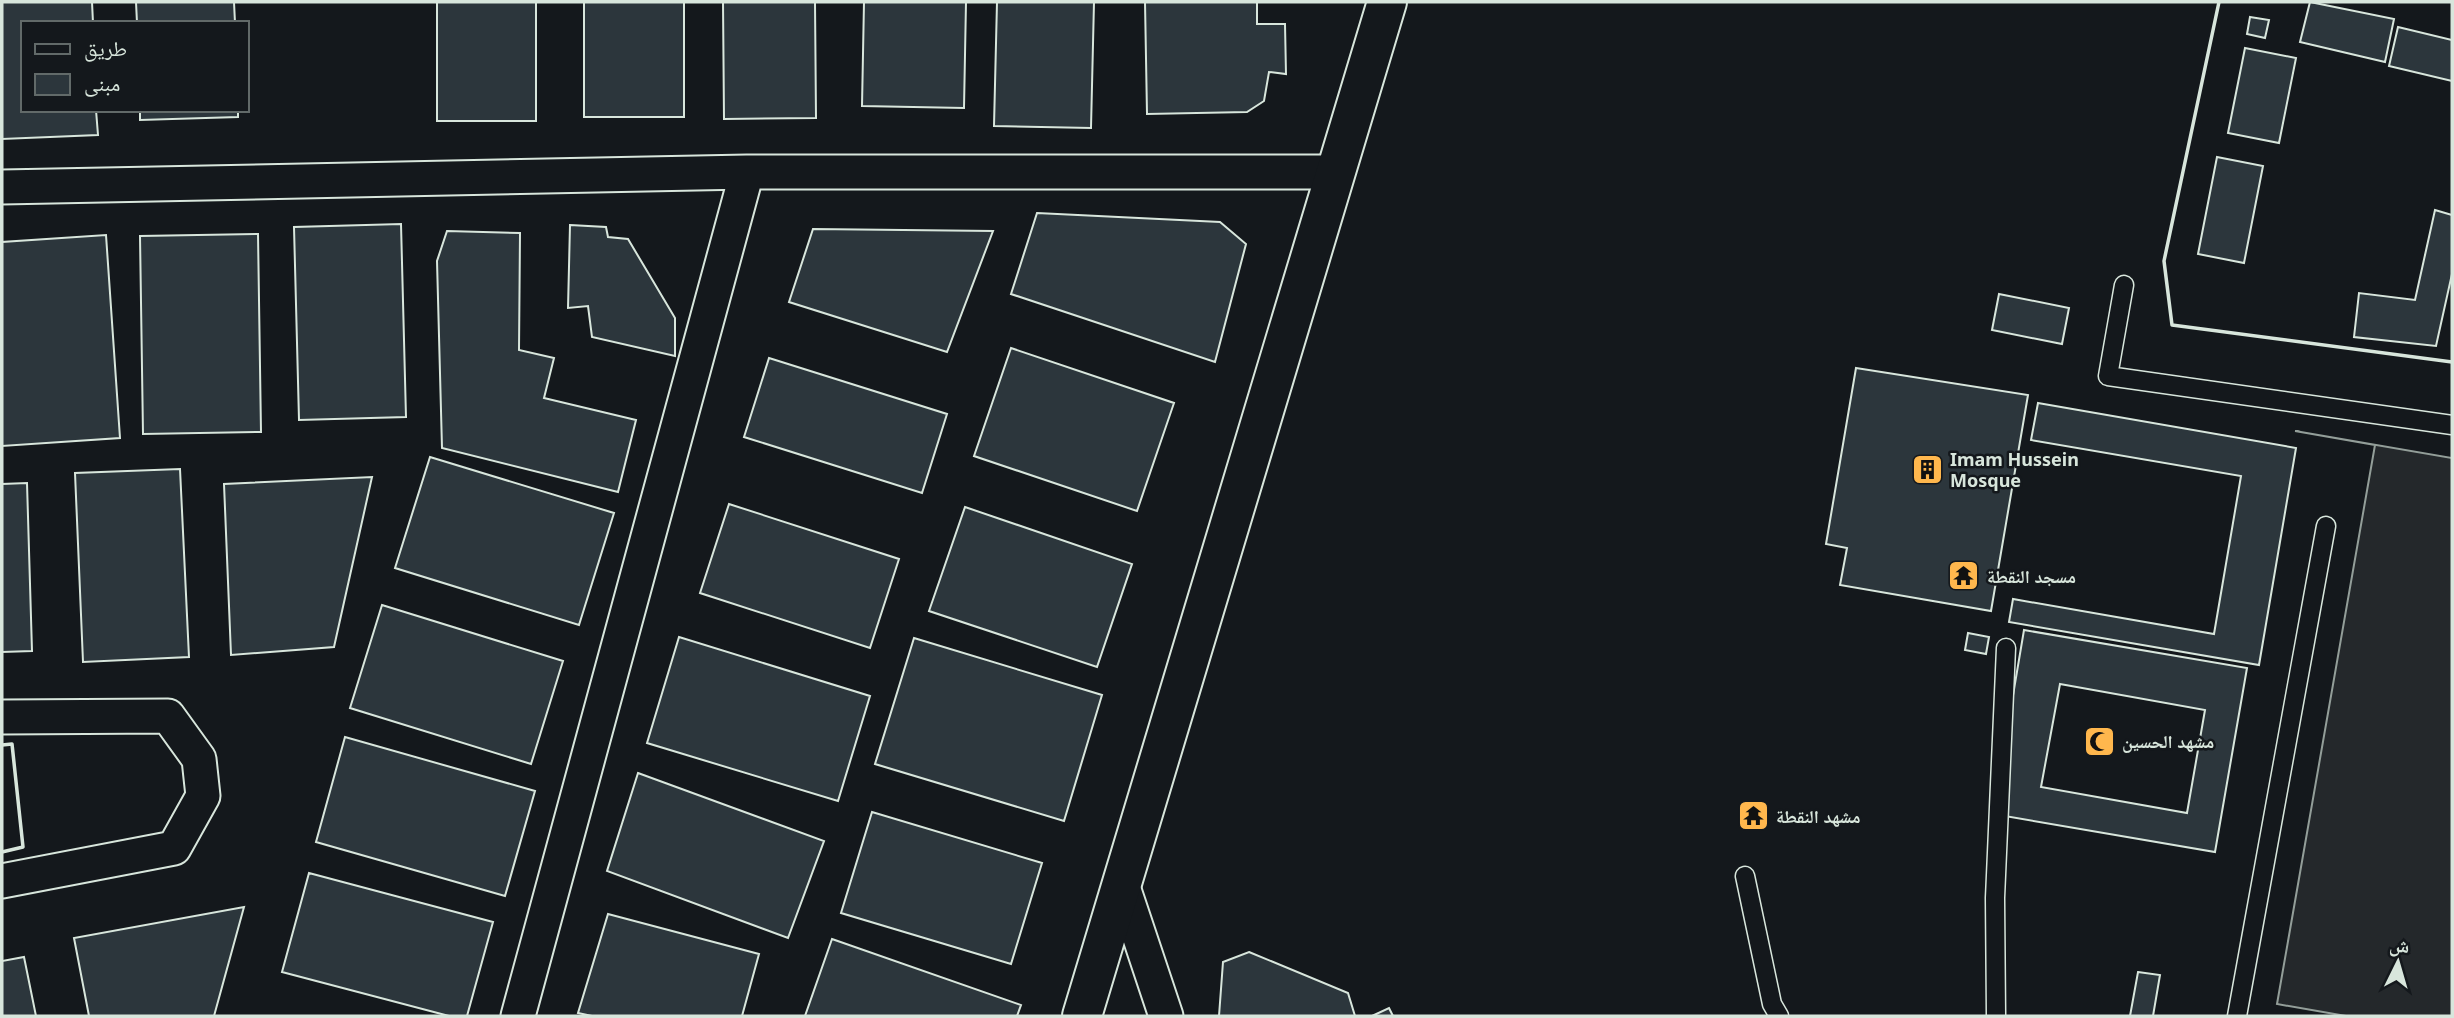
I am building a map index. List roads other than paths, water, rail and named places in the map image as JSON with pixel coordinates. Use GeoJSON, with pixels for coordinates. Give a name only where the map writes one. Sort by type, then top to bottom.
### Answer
{"type":"FeatureCollection","features":[{"type":"Feature","properties":{"kind":"street"},"geometry":{"type":"LineString","coordinates":[[1082,1016],[1387,2]]}},
{"type":"Feature","properties":{"kind":"street"},"geometry":{"type":"LineString","coordinates":[[2,187],[747,172],[1337,172]]}},
{"type":"Feature","properties":{"kind":"street"},"geometry":{"type":"LineString","coordinates":[[518,1016],[747,172]]}},
{"type":"Feature","properties":{"kind":"street"},"geometry":{"type":"LineString","coordinates":[[2,716],[168,716],[199,759],[203,796],[174,848],[2,881]]}},
{"type":"Feature","properties":{"kind":"street"},"geometry":{"type":"LineString","coordinates":[[1121,881],[1167,1016]]}},
{"type":"Feature","properties":{"kind":"lane"},"geometry":{"type":"LineString","coordinates":[[2124,285],[2108,376],[2452,425]]}},
{"type":"Feature","properties":{"kind":"lane"},"geometry":{"type":"LineString","coordinates":[[2237,1016],[2326,526]]}},
{"type":"Feature","properties":{"kind":"lane"},"geometry":{"type":"LineString","coordinates":[[1996,1016],[1995,898],[2006,648]]}},
{"type":"Feature","properties":{"kind":"lane"},"geometry":{"type":"LineString","coordinates":[[1745,876],[1772,1004],[1779,1016]]}},
{"type":"Feature","properties":{"kind":"place","name":"Imam Hussein Mosque"},"geometry":{"type":"Point","coordinates":[1927,469]}},
{"type":"Feature","properties":{"kind":"place","name":"مسجد النقطة"},"geometry":{"type":"Point","coordinates":[1964,576]}},
{"type":"Feature","properties":{"kind":"place","name":"مشهد الحسين"},"geometry":{"type":"Point","coordinates":[2099,741]}},
{"type":"Feature","properties":{"kind":"place","name":"مشهد النقطة"},"geometry":{"type":"Point","coordinates":[1753,816]}}]}
